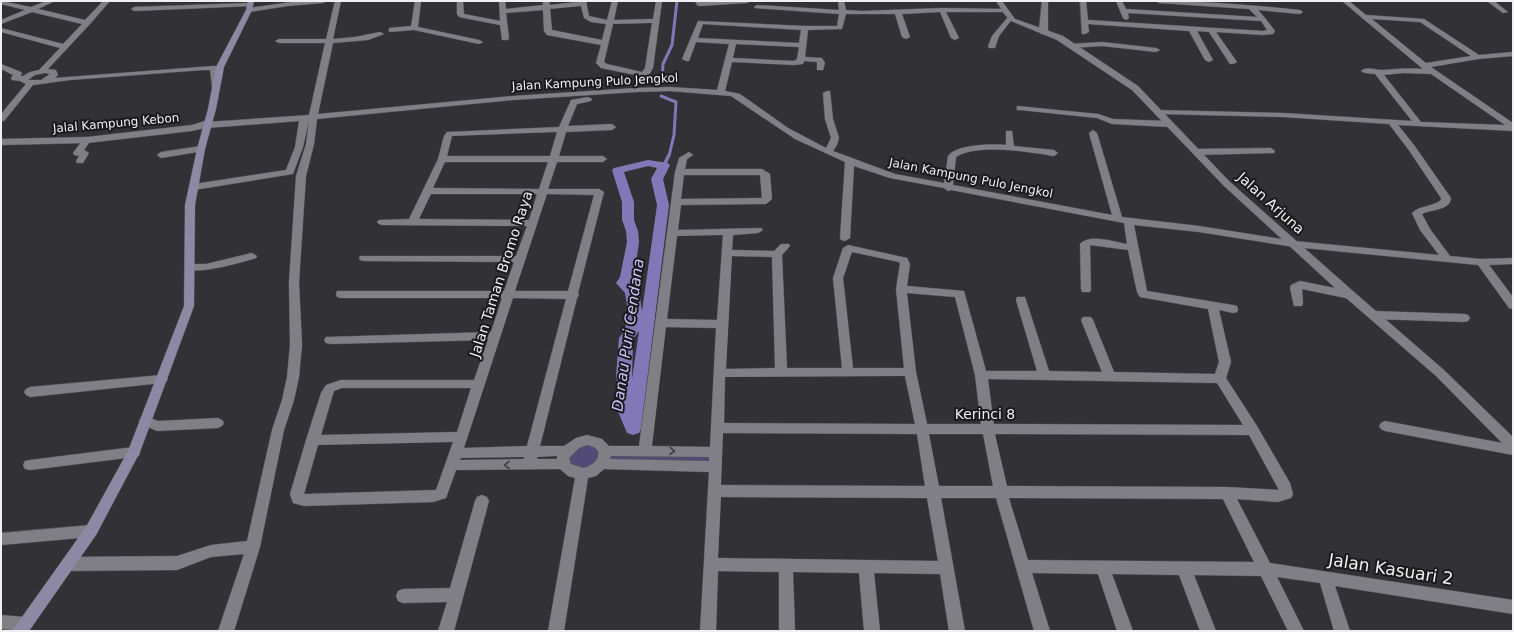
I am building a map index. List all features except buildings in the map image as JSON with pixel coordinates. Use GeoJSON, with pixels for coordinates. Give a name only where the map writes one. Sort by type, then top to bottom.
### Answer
{"type":"FeatureCollection","features":[{"type":"Feature","properties":{"kind":"main road"},"geometry":{"type":"LineString","coordinates":[[22,627],[91,531],[134,452],[189,306],[190,204],[201,149],[212,109],[215,85],[220,67],[250,5]]}},
{"type":"Feature","properties":{"kind":"street"},"geometry":{"type":"LineString","coordinates":[[1,22],[52,1]]}},
{"type":"Feature","properties":{"kind":"street"},"geometry":{"type":"LineString","coordinates":[[94,1],[106,2]]}},
{"type":"Feature","properties":{"kind":"street"},"geometry":{"type":"LineString","coordinates":[[134,9],[288,4],[323,1]]}},
{"type":"Feature","properties":{"kind":"street"},"geometry":{"type":"LineString","coordinates":[[194,187],[284,174],[290,172],[294,167],[330,41],[338,1]]}},
{"type":"Feature","properties":{"kind":"street"},"geometry":{"type":"LineString","coordinates":[[414,28],[418,1]]}},
{"type":"Feature","properties":{"kind":"street"},"geometry":{"type":"LineString","coordinates":[[460,1],[460,14],[462,16],[504,24]]}},
{"type":"Feature","properties":{"kind":"street"},"geometry":{"type":"LineString","coordinates":[[502,1],[505,38]]}},
{"type":"Feature","properties":{"kind":"street"},"geometry":{"type":"LineString","coordinates":[[615,1],[600,62],[602,64],[644,75]]}},
{"type":"Feature","properties":{"kind":"street"},"geometry":{"type":"LineString","coordinates":[[636,90],[649,68],[660,1]]}},
{"type":"Feature","properties":{"kind":"street"},"geometry":{"type":"LineString","coordinates":[[698,2],[747,1]]}},
{"type":"Feature","properties":{"kind":"street"},"geometry":{"type":"LineString","coordinates":[[755,13],[805,28],[839,29],[843,12],[841,1]]}},
{"type":"Feature","properties":{"kind":"street"},"geometry":{"type":"LineString","coordinates":[[944,1],[945,10],[955,38]]}},
{"type":"Feature","properties":{"kind":"street"},"geometry":{"type":"LineString","coordinates":[[999,1],[1007,15]]}},
{"type":"Feature","properties":{"kind":"street"},"geometry":{"type":"LineString","coordinates":[[1044,32],[1046,1]]}},
{"type":"Feature","properties":{"kind":"street"},"geometry":{"type":"LineString","coordinates":[[1083,1],[1085,32]]}},
{"type":"Feature","properties":{"kind":"street"},"geometry":{"type":"LineString","coordinates":[[1119,1],[1128,25]]}},
{"type":"Feature","properties":{"kind":"street"},"geometry":{"type":"LineString","coordinates":[[1160,1],[1300,12]]}},
{"type":"Feature","properties":{"kind":"street"},"geometry":{"type":"LineString","coordinates":[[1344,1],[1424,66],[1501,118],[1513,128]]}},
{"type":"Feature","properties":{"kind":"street"},"geometry":{"type":"LineString","coordinates":[[1490,1],[1505,12]]}},
{"type":"Feature","properties":{"kind":"street"},"geometry":{"type":"LineString","coordinates":[[1,2],[88,23]]}},
{"type":"Feature","properties":{"kind":"street"},"geometry":{"type":"LineString","coordinates":[[42,72],[106,2]]}},
{"type":"Feature","properties":{"kind":"street"},"geometry":{"type":"LineString","coordinates":[[503,11],[546,4],[583,2],[588,18],[611,22],[656,21]]}},
{"type":"Feature","properties":{"kind":"street"},"geometry":{"type":"LineString","coordinates":[[546,4],[548,31],[550,33],[604,43]]}},
{"type":"Feature","properties":{"kind":"street"},"geometry":{"type":"LineString","coordinates":[[1085,22],[1264,33],[1270,32],[1271,31],[1263,19],[1251,7]]}},
{"type":"Feature","properties":{"kind":"street"},"geometry":{"type":"LineString","coordinates":[[686,59],[700,22],[755,13],[898,12],[945,10],[1007,15]]}},
{"type":"Feature","properties":{"kind":"street"},"geometry":{"type":"LineString","coordinates":[[1123,11],[1263,19]]}},
{"type":"Feature","properties":{"kind":"street"},"geometry":{"type":"LineString","coordinates":[[898,12],[906,37]]}},
{"type":"Feature","properties":{"kind":"street"},"geometry":{"type":"LineString","coordinates":[[992,46],[1007,15]]}},
{"type":"Feature","properties":{"kind":"street","name":"Jalan Arjuna"},"geometry":{"type":"LineString","coordinates":[[1007,15],[1022,24],[1044,32],[1071,46],[1135,88],[1227,184],[1350,295],[1440,373],[1513,445]]}},
{"type":"Feature","properties":{"kind":"street"},"geometry":{"type":"LineString","coordinates":[[1364,17],[1422,20],[1478,57]]}},
{"type":"Feature","properties":{"kind":"street"},"geometry":{"type":"LineString","coordinates":[[392,30],[414,28],[479,42]]}},
{"type":"Feature","properties":{"kind":"street"},"geometry":{"type":"LineString","coordinates":[[728,60],[800,62],[805,28]]}},
{"type":"Feature","properties":{"kind":"street"},"geometry":{"type":"LineString","coordinates":[[1192,29],[1209,60]]}},
{"type":"Feature","properties":{"kind":"street"},"geometry":{"type":"LineString","coordinates":[[1,30],[65,47]]}},
{"type":"Feature","properties":{"kind":"street"},"geometry":{"type":"LineString","coordinates":[[1211,30],[1233,62]]}},
{"type":"Feature","properties":{"kind":"street"},"geometry":{"type":"LineString","coordinates":[[280,41],[330,41],[370,37],[380,34]]}},
{"type":"Feature","properties":{"kind":"street"},"geometry":{"type":"LineString","coordinates":[[693,40],[802,45]]}},
{"type":"Feature","properties":{"kind":"street"},"geometry":{"type":"LineString","coordinates":[[721,91],[733,42]]}},
{"type":"Feature","properties":{"kind":"street"},"geometry":{"type":"LineString","coordinates":[[1071,46],[1102,44],[1156,50]]}},
{"type":"Feature","properties":{"kind":"street"},"geometry":{"type":"LineString","coordinates":[[1424,66],[1478,57],[1513,54]]}},
{"type":"Feature","properties":{"kind":"street"},"geometry":{"type":"LineString","coordinates":[[801,59],[819,60],[821,63],[820,68]]}},
{"type":"Feature","properties":{"kind":"street"},"geometry":{"type":"LineString","coordinates":[[1,66],[18,74],[15,78],[30,82],[213,68],[215,72],[215,85]]}},
{"type":"Feature","properties":{"kind":"street"},"geometry":{"type":"LineString","coordinates":[[1,77],[10,70]]}},
{"type":"Feature","properties":{"kind":"street"},"geometry":{"type":"LineString","coordinates":[[1365,71],[1432,72]]}},
{"type":"Feature","properties":{"kind":"street"},"geometry":{"type":"LineString","coordinates":[[1,119],[4,112],[30,82],[30,75],[42,72],[52,72],[54,75],[47,80],[30,82]]}},
{"type":"Feature","properties":{"kind":"street"},"geometry":{"type":"LineString","coordinates":[[1381,72],[1379,76],[1419,124]]}},
{"type":"Feature","properties":{"kind":"street","name":"Jalan Kampung Pulo Jengkol"},"geometry":{"type":"LineString","coordinates":[[207,124],[309,117],[513,98],[636,90],[670,89],[735,95],[786,130],[828,152],[894,176],[948,188],[1129,221],[1199,229],[1294,244],[1482,262],[1513,261]]}},
{"type":"Feature","properties":{"kind":"street"},"geometry":{"type":"LineString","coordinates":[[827,93],[829,119],[835,138],[833,145],[828,152]]}},
{"type":"Feature","properties":{"kind":"street","name":"Jalan Taman Bromo Raya"},"geometry":{"type":"LineString","coordinates":[[312,440],[297,494],[298,499],[433,496],[441,494],[462,437],[533,223],[562,130],[575,101],[616,98]]}},
{"type":"Feature","properties":{"kind":"street"},"geometry":{"type":"LineString","coordinates":[[1020,108],[1098,116],[1112,121],[1169,124]]}},
{"type":"Feature","properties":{"kind":"street"},"geometry":{"type":"LineString","coordinates":[[1158,112],[1283,115],[1419,124],[1513,128]]}},
{"type":"Feature","properties":{"kind":"street"},"geometry":{"type":"LineString","coordinates":[[226,631],[253,547],[278,430],[290,393],[295,362],[294,282],[301,176],[310,144],[309,117]]}},
{"type":"Feature","properties":{"kind":"street"},"geometry":{"type":"LineString","coordinates":[[1501,118],[1513,117]]}},
{"type":"Feature","properties":{"kind":"street"},"geometry":{"type":"LineString","coordinates":[[1391,122],[1411,147],[1446,198],[1444,205],[1420,211],[1418,215],[1425,230],[1446,259]]}},
{"type":"Feature","properties":{"kind":"street","name":"Jalal Kampung Kebon"},"geometry":{"type":"LineString","coordinates":[[1,142],[19,143],[87,140],[192,128],[207,124]]}},
{"type":"Feature","properties":{"kind":"street"},"geometry":{"type":"LineString","coordinates":[[413,222],[442,159],[448,135],[453,133],[612,127]]}},
{"type":"Feature","properties":{"kind":"street"},"geometry":{"type":"LineString","coordinates":[[1009,133],[1010,147]]}},
{"type":"Feature","properties":{"kind":"street"},"geometry":{"type":"LineString","coordinates":[[1093,133],[1118,219]]}},
{"type":"Feature","properties":{"kind":"street"},"geometry":{"type":"LineString","coordinates":[[80,161],[85,153],[77,153],[87,140]]}},
{"type":"Feature","properties":{"kind":"street"},"geometry":{"type":"LineString","coordinates":[[948,188],[953,154],[982,147],[1010,147],[1054,153]]}},
{"type":"Feature","properties":{"kind":"street"},"geometry":{"type":"LineString","coordinates":[[161,155],[201,149]]}},
{"type":"Feature","properties":{"kind":"street"},"geometry":{"type":"LineString","coordinates":[[1196,152],[1271,151]]}},
{"type":"Feature","properties":{"kind":"street"},"geometry":{"type":"LineString","coordinates":[[645,451],[680,172],[683,158],[689,155]]}},
{"type":"Feature","properties":{"kind":"street"},"geometry":{"type":"LineString","coordinates":[[442,159],[603,159]]}},
{"type":"Feature","properties":{"kind":"street"},"geometry":{"type":"LineString","coordinates":[[845,238],[850,161]]}},
{"type":"Feature","properties":{"kind":"street"},"geometry":{"type":"LineString","coordinates":[[676,202],[763,202],[767,199],[765,174],[762,172],[680,172]]}},
{"type":"Feature","properties":{"kind":"street"},"geometry":{"type":"LineString","coordinates":[[284,174],[301,176]]}},
{"type":"Feature","properties":{"kind":"street"},"geometry":{"type":"LineString","coordinates":[[426,191],[599,192],[574,295],[531,458]]}},
{"type":"Feature","properties":{"kind":"street"},"geometry":{"type":"LineString","coordinates":[[1129,221],[1133,248],[1143,293],[1233,309]]}},
{"type":"Feature","properties":{"kind":"street"},"geometry":{"type":"LineString","coordinates":[[382,222],[533,223]]}},
{"type":"Feature","properties":{"kind":"street"},"geometry":{"type":"LineString","coordinates":[[672,233],[758,230]]}},
{"type":"Feature","properties":{"kind":"street"},"geometry":{"type":"LineString","coordinates":[[708,631],[722,324],[728,232]]}},
{"type":"Feature","properties":{"kind":"street"},"geometry":{"type":"LineString","coordinates":[[1086,289],[1085,244],[1087,242],[1133,248]]}},
{"type":"Feature","properties":{"kind":"street"},"geometry":{"type":"LineString","coordinates":[[727,253],[777,254],[785,246]]}},
{"type":"Feature","properties":{"kind":"street"},"geometry":{"type":"LineString","coordinates":[[848,372],[839,276],[848,248],[884,253],[905,263],[901,289],[910,372],[922,428],[957,631]]}},
{"type":"Feature","properties":{"kind":"street"},"geometry":{"type":"LineString","coordinates":[[777,254],[781,372]]}},
{"type":"Feature","properties":{"kind":"street"},"geometry":{"type":"LineString","coordinates":[[190,267],[206,267],[252,256]]}},
{"type":"Feature","properties":{"kind":"street"},"geometry":{"type":"LineString","coordinates":[[364,258],[521,259]]}},
{"type":"Feature","properties":{"kind":"street"},"geometry":{"type":"LineString","coordinates":[[1482,262],[1513,305]]}},
{"type":"Feature","properties":{"kind":"street"},"geometry":{"type":"LineString","coordinates":[[1298,303],[1296,288],[1300,285],[1350,295]]}},
{"type":"Feature","properties":{"kind":"street"},"geometry":{"type":"LineString","coordinates":[[901,289],[959,294],[981,375],[988,429],[1001,492],[1042,631]]}},
{"type":"Feature","properties":{"kind":"street"},"geometry":{"type":"LineString","coordinates":[[341,294],[574,295]]}},
{"type":"Feature","properties":{"kind":"street"},"geometry":{"type":"LineString","coordinates":[[1021,300],[1044,375]]}},
{"type":"Feature","properties":{"kind":"street"},"geometry":{"type":"LineString","coordinates":[[1213,306],[1225,362],[1220,379]]}},
{"type":"Feature","properties":{"kind":"street"},"geometry":{"type":"LineString","coordinates":[[1374,315],[1464,318]]}},
{"type":"Feature","properties":{"kind":"street"},"geometry":{"type":"LineString","coordinates":[[1087,320],[1110,376]]}},
{"type":"Feature","properties":{"kind":"street"},"geometry":{"type":"LineString","coordinates":[[660,323],[722,324]]}},
{"type":"Feature","properties":{"kind":"street"},"geometry":{"type":"LineString","coordinates":[[330,340],[495,336]]}},
{"type":"Feature","properties":{"kind":"street"},"geometry":{"type":"LineString","coordinates":[[720,372],[910,372]]}},
{"type":"Feature","properties":{"kind":"street"},"geometry":{"type":"LineString","coordinates":[[714,491],[1227,493],[1278,496],[1286,494],[1285,487],[1253,430],[1220,379],[981,375]]}},
{"type":"Feature","properties":{"kind":"street"},"geometry":{"type":"LineString","coordinates":[[30,392],[162,379]]}},
{"type":"Feature","properties":{"kind":"street"},"geometry":{"type":"LineString","coordinates":[[462,437],[312,440],[328,390],[336,384],[479,384]]}},
{"type":"Feature","properties":{"kind":"street"},"geometry":{"type":"LineString","coordinates":[[145,421],[157,426],[218,423]]}},
{"type":"Feature","properties":{"kind":"street"},"geometry":{"type":"LineString","coordinates":[[1385,426],[1513,450]]}},
{"type":"Feature","properties":{"kind":"street","name":"Kerinci 8"},"geometry":{"type":"LineString","coordinates":[[717,428],[1253,430]]}},
{"type":"Feature","properties":{"kind":"street"},"geometry":{"type":"LineString","coordinates":[[587,440],[599,442],[605,451],[605,457],[602,464],[593,471],[582,474],[571,471],[565,458],[574,443],[587,440]]}},
{"type":"Feature","properties":{"kind":"street"},"geometry":{"type":"LineString","coordinates":[[605,451],[716,452]]}},
{"type":"Feature","properties":{"kind":"street"},"geometry":{"type":"LineString","coordinates":[[30,465],[134,452]]}},
{"type":"Feature","properties":{"kind":"street"},"geometry":{"type":"LineString","coordinates":[[454,459],[565,458]]}},
{"type":"Feature","properties":{"kind":"street"},"geometry":{"type":"LineString","coordinates":[[602,464],[715,467]]}},
{"type":"Feature","properties":{"kind":"street"},"geometry":{"type":"LineString","coordinates":[[556,631],[582,474]]}},
{"type":"Feature","properties":{"kind":"street"},"geometry":{"type":"LineString","coordinates":[[1227,493],[1296,631]]}},
{"type":"Feature","properties":{"kind":"street"},"geometry":{"type":"LineString","coordinates":[[446,631],[482,501]]}},
{"type":"Feature","properties":{"kind":"street"},"geometry":{"type":"LineString","coordinates":[[1,538],[91,531]]}},
{"type":"Feature","properties":{"kind":"street"},"geometry":{"type":"LineString","coordinates":[[68,564],[177,563],[211,551],[253,547]]}},
{"type":"Feature","properties":{"kind":"street"},"geometry":{"type":"LineString","coordinates":[[710,564],[946,568]]}},
{"type":"Feature","properties":{"kind":"street"},"geometry":{"type":"LineString","coordinates":[[786,565],[787,631]]}},
{"type":"Feature","properties":{"kind":"street"},"geometry":{"type":"LineString","coordinates":[[866,566],[872,631]]}},
{"type":"Feature","properties":{"kind":"street","name":"Jalan Kasuari 2"},"geometry":{"type":"LineString","coordinates":[[1023,566],[1264,569],[1513,607]]}},
{"type":"Feature","properties":{"kind":"street"},"geometry":{"type":"LineString","coordinates":[[1103,568],[1125,631]]}},
{"type":"Feature","properties":{"kind":"street"},"geometry":{"type":"LineString","coordinates":[[1184,568],[1208,631]]}},
{"type":"Feature","properties":{"kind":"street"},"geometry":{"type":"LineString","coordinates":[[1324,577],[1342,631]]}},
{"type":"Feature","properties":{"kind":"street"},"geometry":{"type":"LineString","coordinates":[[403,596],[456,595]]}},
{"type":"Feature","properties":{"kind":"street"},"geometry":{"type":"LineString","coordinates":[[1,622],[22,627]]}},
{"type":"Feature","properties":{"kind":"shaded area"},"geometry":{"type":"Polygon","coordinates":[[[574,443],[716,452],[715,467],[602,464],[571,471],[565,451],[574,443]]]}},
{"type":"Feature","properties":{"kind":"waterway"},"geometry":{"type":"LineString","coordinates":[[662,83],[663,64],[672,45],[677,1]]}},
{"type":"Feature","properties":{"kind":"waterway"},"geometry":{"type":"LineString","coordinates":[[661,96],[676,102],[674,135],[669,156]]}},
{"type":"Feature","properties":{"kind":"waterway","name":"Danau Puri Cendana"},"geometry":{"type":"LineString","coordinates":[[633,167],[648,163],[664,165],[669,155]]}},
{"type":"Feature","properties":{"kind":"waterway","name":"Danau Puri Cendana"},"geometry":{"type":"LineString","coordinates":[[648,163],[664,165],[657,179],[663,205],[633,429],[622,402],[628,396],[624,376],[626,338],[632,331],[635,311],[632,292],[623,283],[627,277],[633,242],[632,231],[628,220],[628,202],[618,170],[648,163]]}}]}
